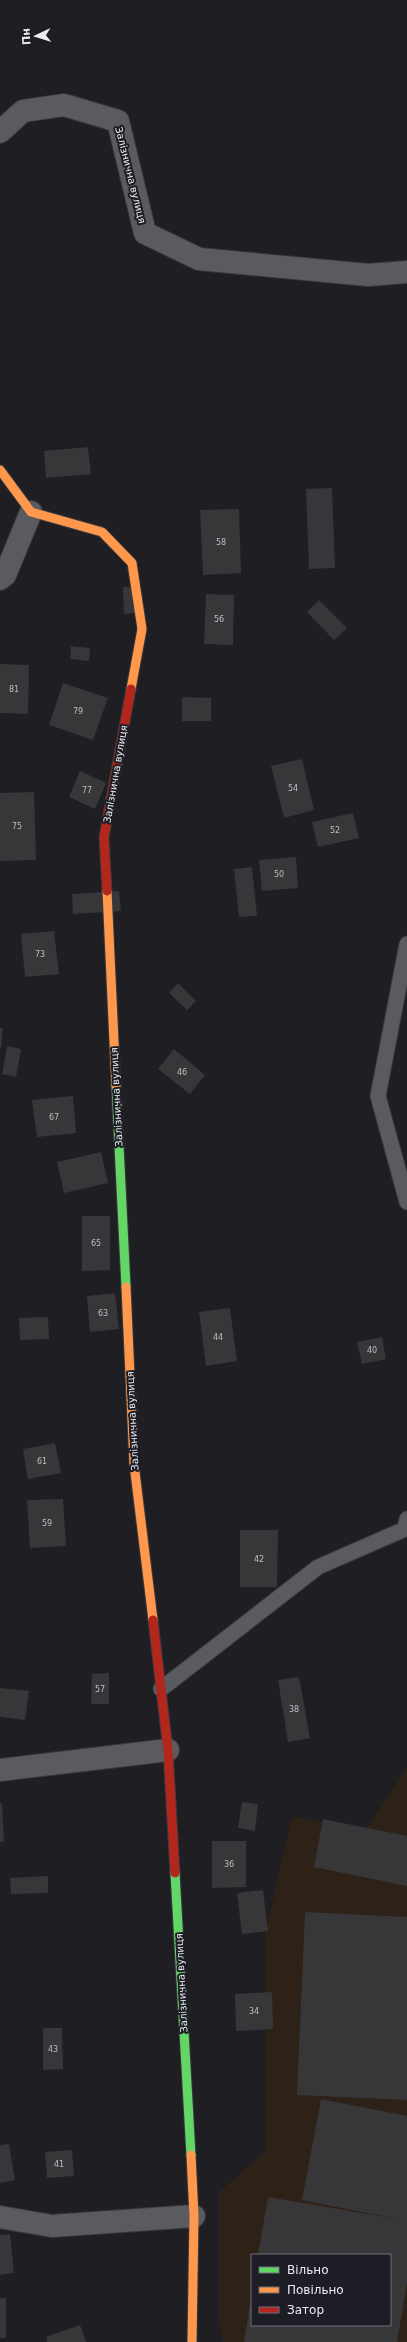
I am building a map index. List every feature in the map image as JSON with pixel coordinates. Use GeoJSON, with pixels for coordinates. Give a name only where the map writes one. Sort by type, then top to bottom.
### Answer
{"type":"FeatureCollection","features":[{"type":"Feature","properties":{"kind":"street","name":"Залізнична вулиця"},"geometry":{"type":"LineString","coordinates":[[0,132],[23,111],[64,105],[118,121],[145,233],[199,259],[368,275],[407,272]]}},
{"type":"Feature","properties":{"kind":"street"},"geometry":{"type":"LineString","coordinates":[[0,470],[31,512],[5,575],[0,579]]}},
{"type":"Feature","properties":{"kind":"street","name":"Залізнична вулиця"},"geometry":{"type":"LineString","coordinates":[[31,512],[102,532],[132,563],[142,629],[104,837],[134,1464],[168,1750],[194,2216],[192,2342]]}},
{"type":"Feature","properties":{"kind":"street"},"geometry":{"type":"LineString","coordinates":[[0,1770],[168,1750]]}},
{"type":"Feature","properties":{"kind":"street"},"geometry":{"type":"LineString","coordinates":[[0,2217],[52,2226],[194,2216]]}},
{"type":"Feature","properties":{"kind":"lane"},"geometry":{"type":"LineString","coordinates":[[407,944],[378,1096],[407,1202]]}},
{"type":"Feature","properties":{"kind":"lane"},"geometry":{"type":"LineString","coordinates":[[161,1689],[318,1567],[406,1528]]}},
{"type":"Feature","properties":{"kind":"shaded area"},"geometry":{"type":"Polygon","coordinates":[[[407,1767],[407,2342],[223,2342],[219,2323],[219,2192],[265,2151],[266,1929],[292,1817],[366,1829],[407,1767]]]}},
{"type":"Feature","properties":{"kind":"building"},"geometry":{"type":"Polygon","coordinates":[[[88,447],[91,474],[46,478],[44,451],[88,447]]]}},
{"type":"Feature","properties":{"kind":"building"},"geometry":{"type":"Polygon","coordinates":[[[332,488],[335,568],[309,569],[306,489],[332,488]]]}},
{"type":"Feature","properties":{"kind":"building"},"geometry":{"type":"Polygon","coordinates":[[[239,509],[241,573],[203,575],[200,510],[239,509]]]}},
{"type":"Feature","properties":{"kind":"building"},"geometry":{"type":"Polygon","coordinates":[[[123,587],[138,587],[138,613],[124,614],[123,587]]]}},
{"type":"Feature","properties":{"kind":"building"},"geometry":{"type":"Polygon","coordinates":[[[206,594],[234,595],[233,645],[204,644],[206,594]]]}},
{"type":"Feature","properties":{"kind":"building"},"geometry":{"type":"Polygon","coordinates":[[[319,600],[347,628],[334,640],[307,612],[319,600]]]}},
{"type":"Feature","properties":{"kind":"building"},"geometry":{"type":"Polygon","coordinates":[[[71,646],[90,648],[89,661],[70,659],[71,646]]]}},
{"type":"Feature","properties":{"kind":"building"},"geometry":{"type":"Polygon","coordinates":[[[0,664],[29,665],[28,714],[0,713],[0,664]]]}},
{"type":"Feature","properties":{"kind":"building"},"geometry":{"type":"Polygon","coordinates":[[[63,683],[108,698],[93,740],[49,725],[63,683]]]}},
{"type":"Feature","properties":{"kind":"building"},"geometry":{"type":"Polygon","coordinates":[[[182,697],[211,698],[211,721],[182,721],[182,697]]]}},
{"type":"Feature","properties":{"kind":"building"},"geometry":{"type":"Polygon","coordinates":[[[302,759],[314,810],[284,818],[271,766],[302,759]]]}},
{"type":"Feature","properties":{"kind":"building"},"geometry":{"type":"Polygon","coordinates":[[[80,771],[106,783],[95,809],[69,797],[80,771]]]}},
{"type":"Feature","properties":{"kind":"building"},"geometry":{"type":"Polygon","coordinates":[[[34,792],[36,860],[0,861],[0,793],[34,792]]]}},
{"type":"Feature","properties":{"kind":"building"},"geometry":{"type":"Polygon","coordinates":[[[353,813],[359,838],[318,847],[312,822],[353,813]]]}},
{"type":"Feature","properties":{"kind":"building"},"geometry":{"type":"Polygon","coordinates":[[[296,857],[298,888],[262,891],[259,860],[296,857]]]}},
{"type":"Feature","properties":{"kind":"building"},"geometry":{"type":"Polygon","coordinates":[[[252,867],[257,916],[239,917],[234,869],[252,867]]]}},
{"type":"Feature","properties":{"kind":"building"},"geometry":{"type":"Polygon","coordinates":[[[119,891],[121,911],[73,914],[72,894],[119,891]]]}},
{"type":"Feature","properties":{"kind":"building"},"geometry":{"type":"Polygon","coordinates":[[[54,931],[59,974],[25,977],[21,934],[54,931]]]}},
{"type":"Feature","properties":{"kind":"building"},"geometry":{"type":"Polygon","coordinates":[[[178,983],[196,1001],[187,1010],[169,993],[178,983]]]}},
{"type":"Feature","properties":{"kind":"building"},"geometry":{"type":"Polygon","coordinates":[[[0,1028],[3,1028],[1,1048],[0,1048],[0,1028]]]}},
{"type":"Feature","properties":{"kind":"building"},"geometry":{"type":"Polygon","coordinates":[[[7,1046],[21,1049],[16,1077],[2,1074],[7,1046]]]}},
{"type":"Feature","properties":{"kind":"building"},"geometry":{"type":"Polygon","coordinates":[[[174,1049],[205,1075],[190,1094],[158,1069],[174,1049]]]}},
{"type":"Feature","properties":{"kind":"building"},"geometry":{"type":"Polygon","coordinates":[[[73,1096],[76,1133],[37,1137],[32,1100],[73,1096]]]}},
{"type":"Feature","properties":{"kind":"building"},"geometry":{"type":"Polygon","coordinates":[[[101,1152],[108,1183],[64,1193],[57,1162],[101,1152]]]}},
{"type":"Feature","properties":{"kind":"building"},"geometry":{"type":"Polygon","coordinates":[[[82,1216],[110,1216],[110,1270],[82,1271],[82,1216]]]}},
{"type":"Feature","properties":{"kind":"building"},"geometry":{"type":"Polygon","coordinates":[[[115,1293],[119,1329],[90,1332],[87,1296],[115,1293]]]}},
{"type":"Feature","properties":{"kind":"building"},"geometry":{"type":"Polygon","coordinates":[[[230,1308],[237,1361],[206,1366],[199,1312],[230,1308]]]}},
{"type":"Feature","properties":{"kind":"building"},"geometry":{"type":"Polygon","coordinates":[[[48,1317],[49,1339],[20,1340],[19,1318],[48,1317]]]}},
{"type":"Feature","properties":{"kind":"building"},"geometry":{"type":"Polygon","coordinates":[[[382,1337],[386,1359],[362,1364],[357,1342],[382,1337]]]}},
{"type":"Feature","properties":{"kind":"building"},"geometry":{"type":"Polygon","coordinates":[[[55,1443],[61,1473],[28,1479],[23,1449],[55,1443]]]}},
{"type":"Feature","properties":{"kind":"building"},"geometry":{"type":"Polygon","coordinates":[[[63,1499],[66,1546],[30,1548],[27,1500],[63,1499]]]}},
{"type":"Feature","properties":{"kind":"building"},"geometry":{"type":"Polygon","coordinates":[[[240,1530],[278,1530],[277,1587],[240,1587],[240,1530]]]}},
{"type":"Feature","properties":{"kind":"building"},"geometry":{"type":"Polygon","coordinates":[[[109,1673],[109,1704],[91,1704],[92,1674],[109,1673]]]}},
{"type":"Feature","properties":{"kind":"building"},"geometry":{"type":"Polygon","coordinates":[[[299,1677],[310,1738],[288,1742],[278,1680],[299,1677]]]}},
{"type":"Feature","properties":{"kind":"building"},"geometry":{"type":"Polygon","coordinates":[[[0,1688],[29,1691],[25,1720],[0,1717],[0,1688]]]}},
{"type":"Feature","properties":{"kind":"building"},"geometry":{"type":"Polygon","coordinates":[[[242,1802],[258,1804],[255,1831],[238,1828],[242,1802]]]}},
{"type":"Feature","properties":{"kind":"building"},"geometry":{"type":"Polygon","coordinates":[[[0,1803],[2,1803],[4,1842],[0,1842],[0,1803]]]}},
{"type":"Feature","properties":{"kind":"building"},"geometry":{"type":"Polygon","coordinates":[[[323,1819],[407,1836],[407,1886],[314,1867],[323,1819]]]}},
{"type":"Feature","properties":{"kind":"building"},"geometry":{"type":"Polygon","coordinates":[[[212,1841],[246,1841],[246,1887],[212,1888],[212,1841]]]}},
{"type":"Feature","properties":{"kind":"building"},"geometry":{"type":"Polygon","coordinates":[[[48,1876],[48,1893],[11,1894],[10,1878],[48,1876]]]}},
{"type":"Feature","properties":{"kind":"building"},"geometry":{"type":"Polygon","coordinates":[[[263,1890],[268,1931],[242,1934],[237,1893],[263,1890]]]}},
{"type":"Feature","properties":{"kind":"building"},"geometry":{"type":"Polygon","coordinates":[[[305,1912],[407,1917],[407,2100],[297,2095],[305,1912]]]}},
{"type":"Feature","properties":{"kind":"building"},"geometry":{"type":"Polygon","coordinates":[[[272,1992],[273,2029],[236,2031],[235,1994],[272,1992]]]}},
{"type":"Feature","properties":{"kind":"building"},"geometry":{"type":"Polygon","coordinates":[[[43,2028],[62,2028],[63,2069],[43,2070],[43,2028]]]}},
{"type":"Feature","properties":{"kind":"building"},"geometry":{"type":"Polygon","coordinates":[[[321,2099],[407,2116],[407,2283],[397,2342],[244,2342],[251,2297],[251,2326],[391,2326],[391,2254],[258,2254],[268,2197],[397,2219],[302,2200],[321,2099]]]}},
{"type":"Feature","properties":{"kind":"building"},"geometry":{"type":"Polygon","coordinates":[[[9,2144],[15,2180],[0,2183],[0,2145],[9,2144]]]}},
{"type":"Feature","properties":{"kind":"building"},"geometry":{"type":"Polygon","coordinates":[[[72,2150],[74,2176],[47,2178],[45,2152],[72,2150]]]}},
{"type":"Feature","properties":{"kind":"building"},"geometry":{"type":"Polygon","coordinates":[[[10,2234],[14,2273],[0,2275],[0,2235],[10,2234]]]}},
{"type":"Feature","properties":{"kind":"building"},"geometry":{"type":"Polygon","coordinates":[[[0,2298],[6,2298],[6,2338],[0,2338],[0,2298]]]}},
{"type":"Feature","properties":{"kind":"building"},"geometry":{"type":"Polygon","coordinates":[[[80,2325],[86,2342],[47,2342],[46,2337],[80,2325]]]}},
{"type":"Feature","properties":{"kind":"traffic: fast"},"geometry":{"type":"LineString","coordinates":[[116,1085],[126,1287]]}},
{"type":"Feature","properties":{"kind":"traffic: fast"},"geometry":{"type":"LineString","coordinates":[[175,1873],[191,2155]]}},
{"type":"Feature","properties":{"kind":"traffic: slow"},"geometry":{"type":"LineString","coordinates":[[0,470],[31,512],[102,532],[132,563],[142,629],[131,689]]}},
{"type":"Feature","properties":{"kind":"traffic: slow"},"geometry":{"type":"LineString","coordinates":[[107,891],[116,1085]]}},
{"type":"Feature","properties":{"kind":"traffic: slow"},"geometry":{"type":"LineString","coordinates":[[126,1287],[134,1464],[153,1620]]}},
{"type":"Feature","properties":{"kind":"traffic: slow"},"geometry":{"type":"LineString","coordinates":[[191,2155],[194,2216],[192,2342]]}},
{"type":"Feature","properties":{"kind":"traffic: jam"},"geometry":{"type":"LineString","coordinates":[[107,891],[104,837],[131,689]]}},
{"type":"Feature","properties":{"kind":"traffic: jam"},"geometry":{"type":"LineString","coordinates":[[153,1620],[168,1750],[175,1873]]}}]}
